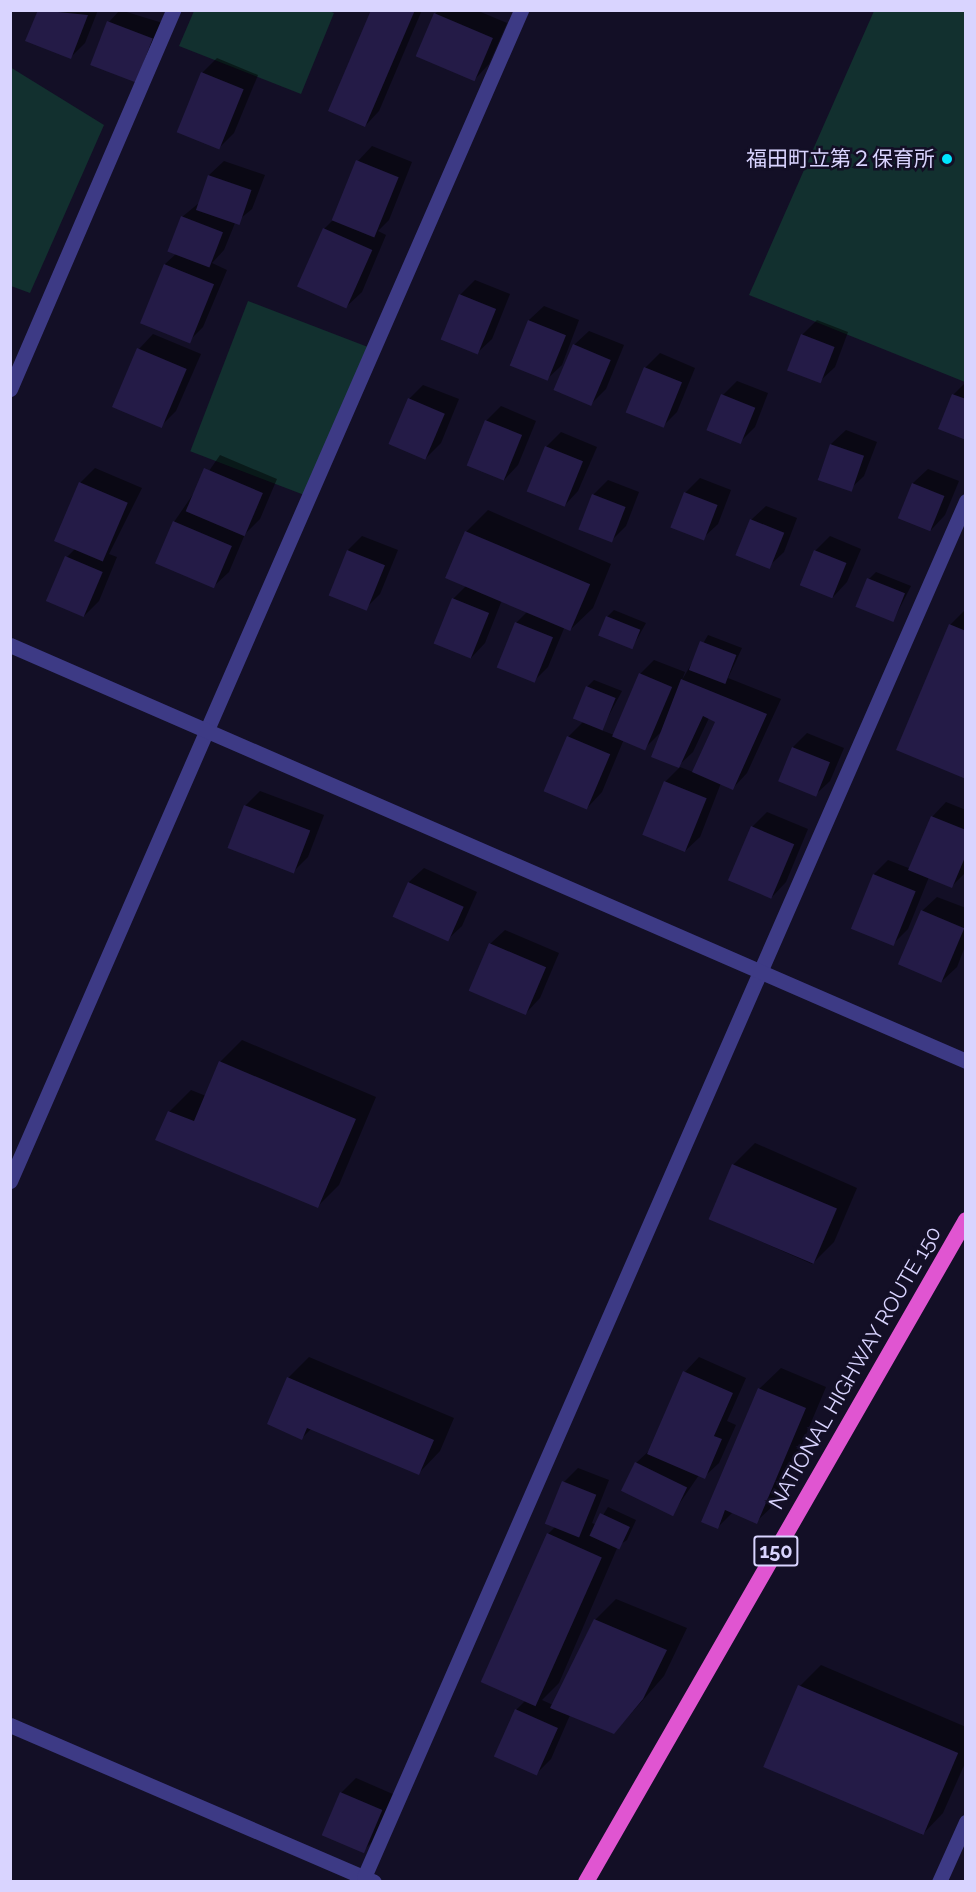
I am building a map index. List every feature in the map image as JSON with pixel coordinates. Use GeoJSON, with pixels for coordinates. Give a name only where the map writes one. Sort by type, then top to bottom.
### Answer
{"type":"FeatureCollection","features":[{"type":"Feature","properties":{"kind":"highway","name":"NATIONAL HIGHWAY ROUTE 150"},"geometry":{"type":"LineString","coordinates":[[586,1881],[966,1220]]}},
{"type":"Feature","properties":{"kind":"street"},"geometry":{"type":"LineString","coordinates":[[10,389],[173,10]]}},
{"type":"Feature","properties":{"kind":"street"},"geometry":{"type":"LineString","coordinates":[[10,1181],[521,10]]}},
{"type":"Feature","properties":{"kind":"street"},"geometry":{"type":"LineString","coordinates":[[10,1725],[369,1879],[759,972],[966,501]]}},
{"type":"Feature","properties":{"kind":"street"},"geometry":{"type":"LineString","coordinates":[[10,645],[966,1061]]}},
{"type":"Feature","properties":{"kind":"street"},"geometry":{"type":"LineString","coordinates":[[939,1881],[966,1822]]}},
{"type":"Feature","properties":{"kind":"green space"},"geometry":{"type":"Polygon","coordinates":[[[194,11],[329,11],[334,13],[301,94],[179,46],[194,11]]]}},
{"type":"Feature","properties":{"kind":"green space"},"geometry":{"type":"Polygon","coordinates":[[[874,11],[965,11],[965,382],[749,295],[874,11]]]}},
{"type":"Feature","properties":{"kind":"green space"},"geometry":{"type":"Polygon","coordinates":[[[10,67],[104,125],[30,293],[11,286],[10,67]]]}},
{"type":"Feature","properties":{"kind":"green space"},"geometry":{"type":"Polygon","coordinates":[[[248,301],[373,349],[315,499],[190,451],[248,301]]]}},
{"type":"Feature","properties":{"kind":"building"},"geometry":{"type":"Polygon","coordinates":[[[38,10],[88,15],[71,59],[25,41],[38,10]]]}},
{"type":"Feature","properties":{"kind":"building"},"geometry":{"type":"Polygon","coordinates":[[[371,10],[415,10],[365,127],[328,111],[371,10]]]}},
{"type":"Feature","properties":{"kind":"building"},"geometry":{"type":"Polygon","coordinates":[[[434,13],[493,38],[475,81],[416,56],[434,13]]]}},
{"type":"Feature","properties":{"kind":"building"},"geometry":{"type":"Polygon","coordinates":[[[107,21],[153,39],[136,82],[90,65],[107,21]]]}},
{"type":"Feature","properties":{"kind":"building"},"geometry":{"type":"Polygon","coordinates":[[[201,72],[244,89],[219,149],[177,132],[201,72]]]}},
{"type":"Feature","properties":{"kind":"building"},"geometry":{"type":"Polygon","coordinates":[[[356,160],[399,177],[374,237],[332,220],[356,160]]]}},
{"type":"Feature","properties":{"kind":"building"},"geometry":{"type":"Polygon","coordinates":[[[208,175],[251,190],[239,225],[196,210],[208,175]]]}},
{"type":"Feature","properties":{"kind":"building"},"geometry":{"type":"Polygon","coordinates":[[[181,216],[223,232],[209,268],[167,251],[181,216]]]}},
{"type":"Feature","properties":{"kind":"building"},"geometry":{"type":"Polygon","coordinates":[[[323,228],[372,250],[346,308],[297,286],[323,228]]]}},
{"type":"Feature","properties":{"kind":"building"},"geometry":{"type":"Polygon","coordinates":[[[164,264],[214,284],[190,344],[140,323],[164,264]]]}},
{"type":"Feature","properties":{"kind":"building"},"geometry":{"type":"Polygon","coordinates":[[[459,294],[496,309],[478,354],[441,339],[459,294]]]}},
{"type":"Feature","properties":{"kind":"building"},"geometry":{"type":"Polygon","coordinates":[[[528,320],[566,335],[548,381],[510,365],[528,320]]]}},
{"type":"Feature","properties":{"kind":"building"},"geometry":{"type":"Polygon","coordinates":[[[801,334],[835,347],[821,383],[787,370],[801,334]]]}},
{"type":"Feature","properties":{"kind":"building"},"geometry":{"type":"Polygon","coordinates":[[[573,344],[611,360],[591,406],[553,390],[573,344]]]}},
{"type":"Feature","properties":{"kind":"building"},"geometry":{"type":"Polygon","coordinates":[[[137,348],[187,369],[162,428],[112,407],[137,348]]]}},
{"type":"Feature","properties":{"kind":"building"},"geometry":{"type":"Polygon","coordinates":[[[644,367],[682,382],[664,428],[626,412],[644,367]]]}},
{"type":"Feature","properties":{"kind":"building"},"geometry":{"type":"Polygon","coordinates":[[[721,394],[755,408],[741,444],[706,430],[721,394]]]}},
{"type":"Feature","properties":{"kind":"building"},"geometry":{"type":"Polygon","coordinates":[[[952,394],[966,399],[966,440],[938,429],[952,394]]]}},
{"type":"Feature","properties":{"kind":"building"},"geometry":{"type":"Polygon","coordinates":[[[408,398],[445,414],[425,460],[388,444],[408,398]]]}},
{"type":"Feature","properties":{"kind":"building"},"geometry":{"type":"Polygon","coordinates":[[[485,420],[522,435],[504,480],[467,465],[485,420]]]}},
{"type":"Feature","properties":{"kind":"building"},"geometry":{"type":"Polygon","coordinates":[[[830,444],[864,456],[852,492],[818,480],[830,444]]]}},
{"type":"Feature","properties":{"kind":"building"},"geometry":{"type":"Polygon","coordinates":[[[545,446],[583,461],[565,507],[527,491],[545,446]]]}},
{"type":"Feature","properties":{"kind":"building"},"geometry":{"type":"Polygon","coordinates":[[[204,468],[263,493],[245,536],[186,511],[204,468]]]}},
{"type":"Feature","properties":{"kind":"building"},"geometry":{"type":"Polygon","coordinates":[[[79,482],[128,503],[103,562],[54,541],[79,482]]]}},
{"type":"Feature","properties":{"kind":"building"},"geometry":{"type":"Polygon","coordinates":[[[912,483],[944,496],[930,531],[898,518],[912,483]]]}},
{"type":"Feature","properties":{"kind":"building"},"geometry":{"type":"Polygon","coordinates":[[[684,492],[718,505],[704,540],[670,527],[684,492]]]}},
{"type":"Feature","properties":{"kind":"building"},"geometry":{"type":"Polygon","coordinates":[[[592,494],[626,507],[612,542],[578,529],[592,494]]]}},
{"type":"Feature","properties":{"kind":"building"},"geometry":{"type":"Polygon","coordinates":[[[750,519],[784,533],[770,569],[735,555],[750,519]]]}},
{"type":"Feature","properties":{"kind":"building"},"geometry":{"type":"Polygon","coordinates":[[[173,521],[232,546],[214,588],[155,563],[173,521]]]}},
{"type":"Feature","properties":{"kind":"building"},"geometry":{"type":"Polygon","coordinates":[[[465,531],[590,584],[570,631],[445,578],[465,531]]]}},
{"type":"Feature","properties":{"kind":"building"},"geometry":{"type":"Polygon","coordinates":[[[347,550],[385,565],[367,611],[329,595],[347,550]]]}},
{"type":"Feature","properties":{"kind":"building"},"geometry":{"type":"Polygon","coordinates":[[[814,550],[846,563],[832,598],[800,585],[814,550]]]}},
{"type":"Feature","properties":{"kind":"building"},"geometry":{"type":"Polygon","coordinates":[[[65,556],[103,572],[84,617],[46,601],[65,556]]]}},
{"type":"Feature","properties":{"kind":"building"},"geometry":{"type":"Polygon","coordinates":[[[867,578],[905,593],[893,622],[855,607],[867,578]]]}},
{"type":"Feature","properties":{"kind":"building"},"geometry":{"type":"Polygon","coordinates":[[[452,598],[489,613],[471,658],[434,643],[452,598]]]}},
{"type":"Feature","properties":{"kind":"building"},"geometry":{"type":"Polygon","coordinates":[[[606,616],[640,630],[632,649],[598,635],[606,616]]]}},
{"type":"Feature","properties":{"kind":"building"},"geometry":{"type":"Polygon","coordinates":[[[515,622],[553,637],[535,683],[497,667],[515,622]]]}},
{"type":"Feature","properties":{"kind":"building"},"geometry":{"type":"Polygon","coordinates":[[[949,624],[966,631],[966,779],[896,750],[949,624]]]}},
{"type":"Feature","properties":{"kind":"building"},"geometry":{"type":"Polygon","coordinates":[[[700,641],[736,655],[725,684],[689,670],[700,641]]]}},
{"type":"Feature","properties":{"kind":"building"},"geometry":{"type":"Polygon","coordinates":[[[639,673],[672,687],[645,751],[612,737],[639,673]]]}},
{"type":"Feature","properties":{"kind":"building"},"geometry":{"type":"Polygon","coordinates":[[[681,679],[767,714],[733,790],[692,772],[715,722],[703,716],[679,768],[651,757],[681,679]]]}},
{"type":"Feature","properties":{"kind":"building"},"geometry":{"type":"Polygon","coordinates":[[[586,686],[616,698],[603,730],[573,718],[586,686]]]}},
{"type":"Feature","properties":{"kind":"building"},"geometry":{"type":"Polygon","coordinates":[[[567,736],[610,754],[587,810],[544,791],[567,736]]]}},
{"type":"Feature","properties":{"kind":"building"},"geometry":{"type":"Polygon","coordinates":[[[792,747],[830,762],[816,797],[778,781],[792,747]]]}},
{"type":"Feature","properties":{"kind":"building"},"geometry":{"type":"Polygon","coordinates":[[[664,781],[707,798],[685,852],[642,835],[664,781]]]}},
{"type":"Feature","properties":{"kind":"building"},"geometry":{"type":"Polygon","coordinates":[[[244,805],[310,830],[294,873],[228,848],[244,805]]]}},
{"type":"Feature","properties":{"kind":"building"},"geometry":{"type":"Polygon","coordinates":[[[931,816],[966,830],[966,855],[952,888],[908,870],[931,816]]]}},
{"type":"Feature","properties":{"kind":"building"},"geometry":{"type":"Polygon","coordinates":[[[751,826],[794,844],[771,899],[728,880],[751,826]]]}},
{"type":"Feature","properties":{"kind":"building"},"geometry":{"type":"Polygon","coordinates":[[[873,874],[916,891],[894,946],[851,929],[873,874]]]}},
{"type":"Feature","properties":{"kind":"building"},"geometry":{"type":"Polygon","coordinates":[[[408,882],[464,907],[448,942],[393,917],[408,882]]]}},
{"type":"Feature","properties":{"kind":"building"},"geometry":{"type":"Polygon","coordinates":[[[921,910],[964,928],[941,983],[898,964],[921,910]]]}},
{"type":"Feature","properties":{"kind":"building"},"geometry":{"type":"Polygon","coordinates":[[[489,943],[546,967],[526,1015],[469,991],[489,943]]]}},
{"type":"Feature","properties":{"kind":"building"},"geometry":{"type":"Polygon","coordinates":[[[219,1061],[356,1119],[318,1208],[155,1140],[168,1111],[194,1121],[219,1061]]]}},
{"type":"Feature","properties":{"kind":"building"},"geometry":{"type":"Polygon","coordinates":[[[732,1164],[837,1209],[813,1264],[709,1219],[732,1164]]]}},
{"type":"Feature","properties":{"kind":"building"},"geometry":{"type":"Polygon","coordinates":[[[683,1371],[733,1393],[714,1436],[722,1439],[705,1479],[647,1454],[683,1371]]]}},
{"type":"Feature","properties":{"kind":"building"},"geometry":{"type":"Polygon","coordinates":[[[287,1377],[434,1440],[419,1475],[307,1428],[302,1440],[267,1424],[287,1377]]]}},
{"type":"Feature","properties":{"kind":"building"},"geometry":{"type":"Polygon","coordinates":[[[758,1388],[806,1408],[757,1524],[725,1510],[718,1529],[701,1522],[758,1388]]]}},
{"type":"Feature","properties":{"kind":"building"},"geometry":{"type":"Polygon","coordinates":[[[635,1462],[687,1487],[673,1516],[621,1491],[635,1462]]]}},
{"type":"Feature","properties":{"kind":"building"},"geometry":{"type":"Polygon","coordinates":[[[562,1481],[596,1495],[579,1538],[545,1524],[562,1481]]]}},
{"type":"Feature","properties":{"kind":"building"},"geometry":{"type":"Polygon","coordinates":[[[600,1513],[630,1527],[619,1550],[589,1536],[600,1513]]]}},
{"type":"Feature","properties":{"kind":"building"},"geometry":{"type":"Polygon","coordinates":[[[547,1533],[602,1557],[536,1706],[481,1682],[547,1533]]]}},
{"type":"Feature","properties":{"kind":"building"},"geometry":{"type":"Polygon","coordinates":[[[594,1619],[667,1650],[643,1699],[614,1734],[550,1708],[594,1619]]]}},
{"type":"Feature","properties":{"kind":"building"},"geometry":{"type":"Polygon","coordinates":[[[798,1685],[958,1753],[923,1835],[763,1767],[798,1685]]]}},
{"type":"Feature","properties":{"kind":"building"},"geometry":{"type":"Polygon","coordinates":[[[515,1709],[558,1728],[537,1776],[494,1757],[515,1709]]]}},
{"type":"Feature","properties":{"kind":"building"},"geometry":{"type":"Polygon","coordinates":[[[340,1792],[382,1810],[364,1853],[322,1835],[340,1792]]]}},
{"type":"Feature","properties":{"kind":"place","name":"福田町立第２保育所"},"geometry":{"type":"Point","coordinates":[947,159]}}]}
